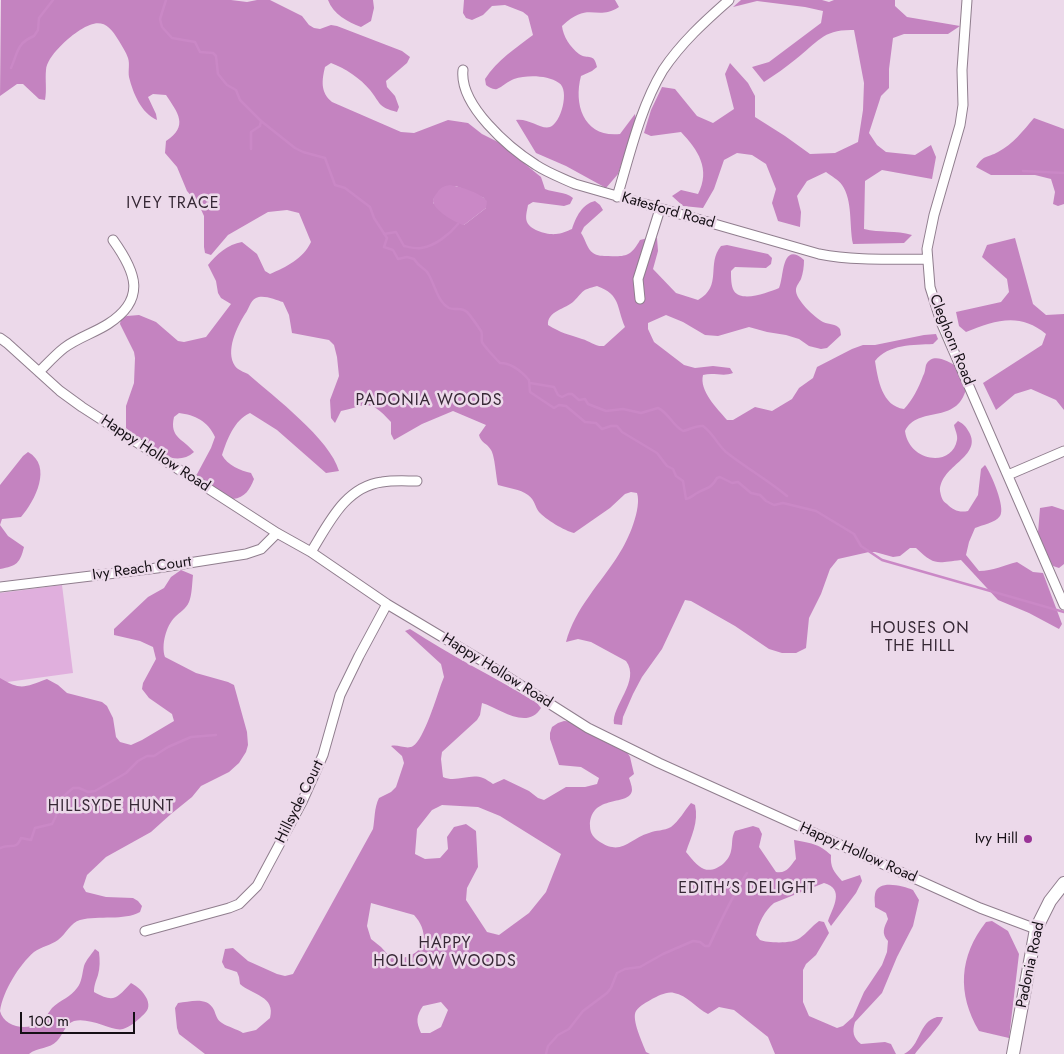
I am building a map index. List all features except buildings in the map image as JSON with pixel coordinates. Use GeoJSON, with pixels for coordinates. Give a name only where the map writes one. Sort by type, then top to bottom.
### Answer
{"type":"FeatureCollection","features":[{"type":"Feature","properties":{"kind":"main road","name":"Padonia Road"},"geometry":{"type":"LineString","coordinates":[[1013,1054],[1036,929],[1050,901],[1064,883]]}},
{"type":"Feature","properties":{"kind":"street"},"geometry":{"type":"LineString","coordinates":[[618,197],[645,107],[664,70],[687,39],[729,0]]}},
{"type":"Feature","properties":{"kind":"street","name":"Cleghorn Road"},"geometry":{"type":"LineString","coordinates":[[967,0],[962,70],[963,105],[960,124],[929,234],[927,259],[930,287],[935,306],[1064,605]]}},
{"type":"Feature","properties":{"kind":"street","name":"Katesford Road"},"geometry":{"type":"LineString","coordinates":[[463,70],[463,83],[466,93],[486,122],[520,154],[555,176],[618,197],[819,254],[837,258],[927,259]]}},
{"type":"Feature","properties":{"kind":"street"},"geometry":{"type":"LineString","coordinates":[[640,299],[638,279],[660,209]]}},
{"type":"Feature","properties":{"kind":"street"},"geometry":{"type":"LineString","coordinates":[[39,372],[64,348],[107,325],[120,315],[129,304],[134,284],[133,275],[127,259],[113,240]]}},
{"type":"Feature","properties":{"kind":"street","name":"Happy Hollow Road"},"geometry":{"type":"LineString","coordinates":[[0,338],[82,407],[277,533],[312,552],[387,604],[610,740],[980,908],[1036,929]]}},
{"type":"Feature","properties":{"kind":"street"},"geometry":{"type":"LineString","coordinates":[[1008,475],[1064,451]]}},
{"type":"Feature","properties":{"kind":"street"},"geometry":{"type":"LineString","coordinates":[[312,552],[340,508],[355,492],[382,482],[417,481]]}},
{"type":"Feature","properties":{"kind":"street","name":"Ivy Reach Court"},"geometry":{"type":"LineString","coordinates":[[0,587],[157,568],[246,554],[261,549],[277,533]]}},
{"type":"Feature","properties":{"kind":"street","name":"Hillsyde Court"},"geometry":{"type":"LineString","coordinates":[[144,931],[229,908],[239,904],[257,886],[306,794],[323,755],[340,695],[387,604]]}},
{"type":"Feature","properties":{"kind":"shaded area"},"geometry":{"type":"Polygon","coordinates":[[[1,0],[231,0],[247,2],[270,0],[302,16],[314,28],[320,29],[331,25],[337,26],[402,51],[410,57],[407,63],[386,81],[387,87],[395,96],[399,107],[397,112],[383,107],[362,82],[347,71],[331,63],[325,67],[324,72],[323,86],[325,94],[332,102],[401,132],[414,133],[448,120],[468,123],[482,134],[498,142],[541,177],[545,189],[567,194],[573,198],[570,204],[564,206],[533,202],[528,205],[526,220],[535,230],[544,233],[560,234],[572,229],[583,208],[595,201],[603,210],[584,227],[581,233],[591,251],[600,256],[624,256],[634,249],[640,240],[652,237],[657,238],[658,251],[653,269],[676,293],[698,300],[710,288],[715,260],[721,246],[727,245],[768,254],[772,258],[771,264],[766,268],[735,267],[731,271],[733,289],[743,296],[756,296],[779,288],[787,258],[791,255],[797,255],[804,260],[802,277],[796,289],[799,298],[806,308],[820,320],[840,329],[841,335],[827,348],[821,349],[809,346],[799,339],[749,327],[718,336],[705,335],[683,322],[666,315],[648,323],[648,329],[654,342],[684,365],[695,368],[713,366],[730,368],[733,373],[726,375],[703,375],[702,381],[706,393],[727,420],[733,420],[755,407],[772,411],[792,399],[799,388],[813,378],[817,367],[852,349],[863,345],[875,345],[936,334],[938,339],[933,344],[902,346],[880,355],[875,361],[882,391],[891,403],[904,409],[917,389],[926,365],[932,359],[945,360],[961,371],[966,379],[966,389],[961,400],[954,407],[946,411],[911,423],[905,431],[908,441],[922,455],[939,458],[947,455],[953,449],[957,440],[954,425],[958,421],[966,427],[972,441],[970,448],[966,455],[946,474],[940,491],[942,498],[945,503],[954,509],[962,512],[968,511],[978,495],[981,469],[985,465],[997,490],[1001,512],[1000,516],[995,520],[975,528],[966,555],[979,571],[994,569],[1017,562],[1033,572],[1043,573],[1062,624],[1059,629],[1029,613],[998,600],[961,560],[936,562],[916,548],[910,548],[900,556],[893,557],[869,552],[838,559],[830,569],[821,594],[809,618],[806,648],[796,653],[782,653],[769,649],[735,626],[691,601],[685,600],[662,649],[642,677],[633,694],[623,717],[622,725],[614,724],[614,717],[630,677],[630,669],[626,661],[591,642],[578,639],[566,642],[582,607],[623,548],[636,515],[638,507],[637,493],[625,494],[610,508],[574,533],[542,515],[532,499],[525,493],[498,485],[492,453],[479,435],[486,425],[453,411],[422,424],[394,440],[391,434],[391,422],[378,410],[369,405],[341,411],[335,423],[331,418],[330,400],[339,376],[334,345],[329,340],[292,333],[289,315],[283,302],[266,297],[254,299],[242,319],[233,339],[232,360],[236,367],[248,374],[286,406],[313,432],[334,459],[339,471],[326,473],[277,430],[250,413],[235,425],[222,455],[227,462],[235,467],[251,473],[254,479],[247,492],[241,497],[233,499],[196,476],[215,437],[209,427],[200,420],[190,415],[179,413],[174,417],[175,434],[194,452],[186,457],[177,458],[167,457],[158,453],[140,441],[126,428],[126,406],[134,383],[135,358],[134,352],[120,324],[121,318],[139,315],[156,322],[178,341],[184,342],[206,337],[231,304],[221,298],[218,293],[216,281],[208,265],[223,250],[242,242],[257,254],[265,271],[270,274],[288,265],[299,258],[311,242],[299,213],[287,210],[268,212],[228,235],[211,255],[205,253],[204,216],[199,205],[187,191],[177,167],[165,153],[166,141],[173,135],[179,125],[177,114],[166,95],[153,94],[148,97],[157,120],[146,113],[135,96],[129,74],[129,60],[115,35],[107,26],[102,24],[93,24],[80,30],[54,53],[46,70],[45,100],[39,99],[23,84],[17,84],[0,96],[1,0]],[[456,186],[434,198],[433,203],[464,225],[486,208],[484,198],[456,186]],[[597,286],[583,291],[571,304],[554,313],[548,325],[595,345],[604,346],[625,327],[614,297],[605,289],[597,286]],[[458,392],[457,405],[468,404],[476,407],[476,398],[458,392]]]}},
{"type":"Feature","properties":{"kind":"shaded area"},"geometry":{"type":"Polygon","coordinates":[[[328,0],[373,0],[374,8],[371,21],[361,27],[351,23],[333,9],[328,0]]]}},
{"type":"Feature","properties":{"kind":"shaded area"},"geometry":{"type":"Polygon","coordinates":[[[464,0],[615,0],[619,7],[611,11],[579,14],[562,26],[567,41],[573,48],[582,56],[592,58],[596,62],[597,67],[581,76],[579,98],[584,118],[598,131],[608,134],[620,134],[635,114],[636,121],[618,174],[606,188],[566,166],[536,153],[516,120],[526,121],[543,127],[550,127],[554,124],[561,113],[564,99],[564,92],[559,83],[549,78],[531,76],[514,79],[497,89],[486,85],[485,79],[495,66],[533,35],[528,16],[505,5],[492,6],[483,15],[472,20],[466,18],[463,13],[464,0]]]}},
{"type":"Feature","properties":{"kind":"shaded area"},"geometry":{"type":"Polygon","coordinates":[[[741,0],[822,0],[829,2],[834,0],[895,0],[895,6],[907,17],[960,26],[948,34],[904,34],[893,38],[889,69],[889,88],[881,96],[869,133],[877,145],[886,152],[915,155],[931,145],[936,157],[932,179],[882,170],[865,181],[864,229],[912,235],[904,243],[853,244],[848,198],[839,181],[826,172],[807,181],[797,196],[801,212],[800,227],[778,221],[772,203],[776,189],[766,164],[752,155],[737,153],[724,160],[714,189],[703,208],[683,206],[672,196],[681,190],[698,194],[702,185],[703,168],[693,146],[681,132],[651,136],[644,133],[651,110],[662,87],[675,89],[697,116],[713,123],[734,109],[725,74],[730,63],[748,83],[755,96],[755,117],[810,154],[835,153],[858,142],[863,110],[864,83],[854,30],[844,30],[828,34],[764,82],[752,67],[769,62],[821,23],[823,11],[757,1],[733,7],[741,0]]]}},
{"type":"Feature","properties":{"kind":"shaded area"},"geometry":{"type":"Polygon","coordinates":[[[1034,118],[1064,129],[1064,204],[1058,206],[1053,204],[1055,192],[1051,179],[1035,175],[991,175],[976,167],[983,159],[1008,145],[1034,118]]]}},
{"type":"Feature","properties":{"kind":"shaded area"},"geometry":{"type":"Polygon","coordinates":[[[450,185],[479,195],[487,201],[486,208],[464,225],[446,216],[434,205],[433,200],[441,189],[450,185]]]}},
{"type":"Feature","properties":{"kind":"shaded area"},"geometry":{"type":"Polygon","coordinates":[[[1015,238],[1033,304],[1046,315],[1064,314],[1064,410],[1056,400],[1031,389],[1015,394],[996,410],[983,383],[1042,345],[1046,334],[1027,323],[1007,320],[987,324],[966,332],[959,326],[956,312],[1001,302],[1009,292],[1007,279],[982,257],[987,245],[1015,238]]]}},
{"type":"Feature","properties":{"kind":"shaded area"},"geometry":{"type":"Polygon","coordinates":[[[458,392],[473,397],[481,403],[480,406],[457,405],[454,397],[458,392]]]}},
{"type":"Feature","properties":{"kind":"shaded area"},"geometry":{"type":"Polygon","coordinates":[[[28,452],[35,458],[39,466],[39,484],[36,493],[21,517],[2,519],[0,525],[0,485],[28,452]]]}},
{"type":"Feature","properties":{"kind":"shaded area"},"geometry":{"type":"Polygon","coordinates":[[[1052,506],[1064,510],[1064,564],[1059,568],[1053,566],[1047,556],[1038,533],[1040,508],[1052,506]]]}},
{"type":"Feature","properties":{"kind":"shaded area"},"geometry":{"type":"Polygon","coordinates":[[[0,525],[8,536],[24,547],[17,563],[0,569],[0,525]]]}},
{"type":"Feature","properties":{"kind":"shaded area"},"geometry":{"type":"Polygon","coordinates":[[[181,570],[193,575],[191,596],[186,607],[175,617],[167,630],[164,641],[165,657],[196,673],[234,685],[247,732],[248,745],[246,752],[239,763],[229,772],[201,786],[192,797],[151,832],[106,857],[87,875],[83,887],[86,892],[106,897],[133,898],[142,906],[140,912],[127,916],[80,920],[74,923],[61,938],[34,952],[23,964],[12,979],[4,995],[0,1011],[0,678],[18,686],[33,684],[47,679],[67,693],[102,702],[107,706],[113,718],[116,737],[120,742],[131,745],[174,721],[172,714],[149,698],[142,689],[143,683],[156,659],[153,647],[140,641],[114,635],[114,629],[148,597],[164,588],[171,577],[181,570]]]}},
{"type":"Feature","properties":{"kind":"shaded area"},"geometry":{"type":"Polygon","coordinates":[[[62,585],[73,673],[0,683],[0,593],[62,585]]]}},
{"type":"Feature","properties":{"kind":"shaded area"},"geometry":{"type":"Polygon","coordinates":[[[410,629],[537,703],[541,708],[535,715],[521,718],[482,703],[477,720],[442,752],[443,777],[453,779],[478,777],[484,778],[493,784],[504,779],[544,800],[566,787],[585,787],[597,784],[599,778],[581,767],[559,765],[550,739],[552,727],[558,723],[564,721],[577,722],[627,752],[634,774],[629,778],[632,790],[630,795],[603,805],[596,809],[592,816],[591,831],[600,842],[608,846],[620,847],[649,833],[671,827],[691,803],[695,805],[696,817],[686,852],[704,869],[708,870],[721,866],[730,855],[735,831],[753,826],[759,828],[762,834],[759,847],[776,872],[786,871],[796,859],[794,840],[818,846],[831,855],[833,869],[842,881],[860,875],[862,881],[856,893],[831,926],[828,921],[836,894],[830,886],[824,883],[774,903],[765,913],[758,926],[756,935],[760,940],[786,942],[797,940],[819,921],[824,922],[829,933],[816,955],[806,964],[803,970],[803,1002],[809,1016],[837,1028],[843,1026],[853,1017],[864,992],[882,965],[887,952],[888,941],[884,935],[884,930],[888,919],[886,913],[875,907],[877,889],[881,886],[891,885],[913,890],[919,900],[913,926],[897,957],[882,993],[855,1022],[854,1028],[855,1037],[861,1044],[885,1042],[891,1044],[896,1054],[775,1054],[768,1037],[734,1010],[719,1007],[708,1014],[683,996],[671,993],[652,999],[636,1011],[635,1020],[638,1032],[646,1052],[650,1054],[205,1054],[179,1034],[175,1008],[178,1003],[203,1001],[211,1006],[220,1022],[243,1033],[256,1030],[270,1018],[270,1005],[266,1000],[240,984],[237,972],[225,968],[222,962],[225,949],[233,948],[248,961],[277,974],[285,976],[293,974],[373,829],[375,810],[379,798],[396,787],[404,763],[402,756],[391,746],[411,747],[417,742],[426,727],[444,677],[441,664],[405,631],[410,629]],[[442,805],[432,810],[417,829],[415,854],[425,859],[440,858],[448,849],[447,837],[454,827],[466,824],[476,831],[478,867],[467,888],[466,900],[487,932],[499,935],[529,913],[546,892],[561,854],[500,816],[478,807],[442,805]],[[371,903],[367,926],[371,939],[390,957],[406,957],[413,954],[422,945],[422,927],[414,915],[371,903]],[[441,1002],[423,1006],[418,1016],[418,1026],[421,1033],[430,1033],[441,1027],[448,1010],[441,1002]]]}},
{"type":"Feature","properties":{"kind":"shaded area"},"geometry":{"type":"Polygon","coordinates":[[[992,921],[1008,931],[1019,954],[1009,1038],[979,1031],[967,1003],[964,989],[964,975],[970,948],[986,922],[992,921]]]}},
{"type":"Feature","properties":{"kind":"shaded area"},"geometry":{"type":"Polygon","coordinates":[[[95,949],[99,952],[100,964],[94,992],[114,998],[122,993],[131,983],[147,999],[148,1009],[146,1012],[133,1024],[123,1029],[81,1020],[74,1021],[68,1025],[54,1044],[29,1054],[0,1054],[0,1011],[6,1021],[16,1026],[28,1027],[39,1023],[52,1008],[72,994],[79,986],[85,964],[95,949]]]}},
{"type":"Feature","properties":{"kind":"shaded area"},"geometry":{"type":"Polygon","coordinates":[[[937,1017],[943,1017],[942,1021],[915,1054],[904,1054],[914,1046],[926,1024],[937,1017]]]}},
{"type":"Feature","properties":{"kind":"waterway"},"geometry":{"type":"LineString","coordinates":[[11,68],[21,45],[34,36],[38,30],[39,18],[53,0]]}},
{"type":"Feature","properties":{"kind":"waterway"},"geometry":{"type":"LineString","coordinates":[[166,0],[160,19],[162,27],[172,38],[195,42],[200,52],[213,53],[216,56],[218,74],[227,85],[236,90],[240,100],[261,121],[295,148],[325,158],[335,185],[345,188],[370,207],[374,218],[387,238],[384,247],[393,250],[398,259],[407,257],[414,259],[429,275],[442,302],[449,308],[462,309],[467,312],[481,331],[482,342],[485,346],[500,363],[512,366],[529,380],[530,392],[554,408],[559,405],[566,406],[585,422],[596,423],[602,429],[617,426],[622,432],[657,453],[667,466],[673,469],[676,476],[683,481],[686,499],[710,486],[720,477],[732,483],[738,482],[751,493],[760,495],[774,505],[783,503],[816,511],[854,534],[861,546],[882,560],[1064,612]]}},
{"type":"Feature","properties":{"kind":"waterway"},"geometry":{"type":"LineString","coordinates":[[251,149],[251,132],[260,126],[261,121]]}},
{"type":"Feature","properties":{"kind":"waterway"},"geometry":{"type":"LineString","coordinates":[[1023,171],[1064,173]]}},
{"type":"Feature","properties":{"kind":"waterway"},"geometry":{"type":"LineString","coordinates":[[384,234],[396,232],[404,246],[421,248],[441,239],[458,224]]}},
{"type":"Feature","properties":{"kind":"waterway"},"geometry":{"type":"LineString","coordinates":[[530,383],[554,387],[558,395],[562,397],[572,394],[579,400],[585,399],[588,404],[606,411],[623,409],[641,413],[658,408],[683,431],[703,426],[726,452],[787,496]]}},
{"type":"Feature","properties":{"kind":"waterway"},"geometry":{"type":"LineString","coordinates":[[0,848],[15,846],[21,838],[31,840],[35,828],[52,824],[56,816],[57,802],[73,788],[79,788],[88,792],[95,791],[126,773],[138,761],[147,756],[154,756],[168,747],[191,737],[216,735]]}},
{"type":"Feature","properties":{"kind":"waterway"},"geometry":{"type":"LineString","coordinates":[[546,1054],[548,1046],[558,1035],[569,1029],[583,1011],[607,993],[617,973],[625,969],[640,967],[663,954],[693,941],[709,946],[747,873]]}},
{"type":"Feature","properties":{"kind":"place","name":"Ivy Hill"},"geometry":{"type":"Point","coordinates":[1028,839]}},
{"type":"Feature","properties":{"kind":"district","name":"IVEY TRACE"},"geometry":{"type":"Point","coordinates":[173,204]}},
{"type":"Feature","properties":{"kind":"district","name":"PADONIA WOODS"},"geometry":{"type":"Point","coordinates":[429,401]}},
{"type":"Feature","properties":{"kind":"district","name":"HOUSES ON THE HILL"},"geometry":{"type":"Point","coordinates":[920,638]}},
{"type":"Feature","properties":{"kind":"district","name":"HILLSYDE HUNT"},"geometry":{"type":"Point","coordinates":[111,807]}},
{"type":"Feature","properties":{"kind":"district","name":"EDITH'S DELIGHT"},"geometry":{"type":"Point","coordinates":[747,889]}},
{"type":"Feature","properties":{"kind":"district","name":"HAPPY HOLLOW WOODS"},"geometry":{"type":"Point","coordinates":[445,953]}}]}
